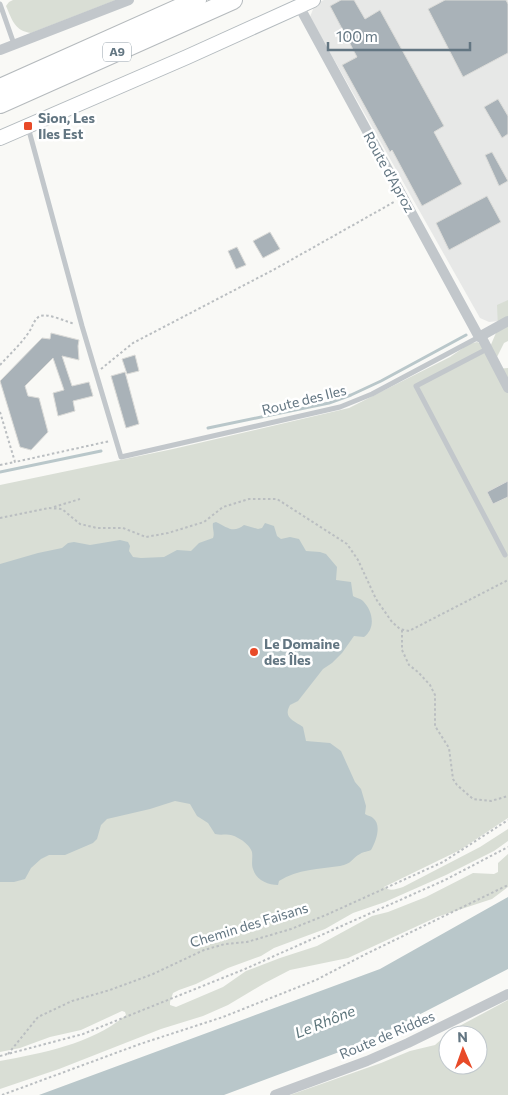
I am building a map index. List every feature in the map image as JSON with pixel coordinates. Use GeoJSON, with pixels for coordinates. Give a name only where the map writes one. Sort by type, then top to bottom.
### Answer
{"type":"FeatureCollection","features":[{"type":"Feature","properties":{"kind":"highway","name":"A9"},"geometry":{"type":"LineString","coordinates":[[0,88],[197,0]]}},
{"type":"Feature","properties":{"kind":"highway","name":"A9"},"geometry":{"type":"LineString","coordinates":[[0,104],[233,0]]}},
{"type":"Feature","properties":{"kind":"street"},"geometry":{"type":"LineString","coordinates":[[0,50],[129,0]]}},
{"type":"Feature","properties":{"kind":"street"},"geometry":{"type":"LineString","coordinates":[[0,138],[313,0]]}},
{"type":"Feature","properties":{"kind":"street","name":"Route d'Aproz"},"geometry":{"type":"LineString","coordinates":[[299,6],[480,337]]}},
{"type":"Feature","properties":{"kind":"street","name":"Route des Iles"},"geometry":{"type":"LineString","coordinates":[[480,337],[508,321]]}},
{"type":"Feature","properties":{"kind":"street"},"geometry":{"type":"LineString","coordinates":[[480,337],[508,388]]}},
{"type":"Feature","properties":{"kind":"street","name":"Route de Riddes"},"geometry":{"type":"LineString","coordinates":[[275,1095],[367,1061],[508,994]]}},
{"type":"Feature","properties":{"kind":"lane"},"geometry":{"type":"LineString","coordinates":[[0,4],[14,45]]}},
{"type":"Feature","properties":{"kind":"lane"},"geometry":{"type":"LineString","coordinates":[[28,126],[82,326],[116,440]]}},
{"type":"Feature","properties":{"kind":"lane","name":"Route des Iles"},"geometry":{"type":"LineString","coordinates":[[116,440],[121,457],[340,407],[372,394],[480,337]]}},
{"type":"Feature","properties":{"kind":"lane"},"geometry":{"type":"LineString","coordinates":[[487,349],[416,386],[505,555]]}},
{"type":"Feature","properties":{"kind":"path"},"geometry":{"type":"LineString","coordinates":[[96,374],[133,343],[275,269],[372,213],[403,198]]}},
{"type":"Feature","properties":{"kind":"path"},"geometry":{"type":"LineString","coordinates":[[0,365],[40,316],[82,326]]}},
{"type":"Feature","properties":{"kind":"path"},"geometry":{"type":"LineString","coordinates":[[0,412],[14,462]]}},
{"type":"Feature","properties":{"kind":"path"},"geometry":{"type":"LineString","coordinates":[[0,465],[116,440]]}},
{"type":"Feature","properties":{"kind":"path"},"geometry":{"type":"LineString","coordinates":[[0,518],[51,508],[80,499]]}},
{"type":"Feature","properties":{"kind":"path"},"geometry":{"type":"LineString","coordinates":[[51,508],[62,509],[80,524],[97,528],[123,528],[146,537],[168,533],[204,522],[223,506],[249,499],[277,499],[347,544],[358,560],[376,599],[392,622],[402,630],[409,631],[508,580]]}},
{"type":"Feature","properties":{"kind":"path"},"geometry":{"type":"LineString","coordinates":[[402,630],[402,650],[409,665],[430,685],[435,695],[435,726],[449,748],[453,779],[473,799],[491,801],[508,796]]}},
{"type":"Feature","properties":{"kind":"path","name":"Chemin des Faisans"},"geometry":{"type":"LineString","coordinates":[[8,1054],[38,1016],[44,1012],[153,974],[204,950],[225,944],[247,942],[291,929],[326,915],[443,862],[508,820]]}},
{"type":"Feature","properties":{"kind":"path"},"geometry":{"type":"LineString","coordinates":[[0,1056],[84,1034],[245,969],[446,880],[508,847]]}},
{"type":"Feature","properties":{"kind":"path"},"geometry":{"type":"LineString","coordinates":[[2,1095],[140,1044],[223,1016],[316,980],[508,885]]}},
{"type":"Feature","properties":{"kind":"shaded area"},"geometry":{"type":"Polygon","coordinates":[[[13,0],[116,0],[31,33],[21,30],[12,20],[6,6],[13,0]]]}},
{"type":"Feature","properties":{"kind":"shaded area"},"geometry":{"type":"Polygon","coordinates":[[[324,0],[508,0],[508,316],[499,321],[489,322],[480,318],[310,17],[315,4],[324,0]]]}},
{"type":"Feature","properties":{"kind":"shaded area","name":"Le Domaine des Îles"},"geometry":{"type":"Polygon","coordinates":[[[508,300],[508,341],[504,343],[495,361],[497,369],[508,368],[508,818],[460,850],[384,887],[391,890],[403,887],[480,847],[508,829],[508,841],[494,851],[446,875],[385,902],[353,913],[325,929],[274,948],[261,956],[228,968],[179,990],[173,993],[170,1005],[176,1007],[223,987],[246,971],[317,946],[372,916],[388,912],[426,897],[473,873],[494,874],[498,872],[498,863],[508,854],[508,887],[492,899],[437,917],[348,958],[290,970],[228,1005],[203,1016],[161,1029],[59,1069],[0,1089],[0,1061],[50,1051],[83,1040],[113,1025],[126,1015],[122,1011],[81,1030],[0,1052],[0,485],[173,449],[349,408],[450,357],[469,344],[477,342],[490,347],[498,328],[497,305],[508,300]]]}},
{"type":"Feature","properties":{"kind":"shaded area"},"geometry":{"type":"Polygon","coordinates":[[[508,1000],[508,1095],[290,1095],[410,1051],[435,1045],[438,1042],[438,1075],[488,1075],[488,1025],[461,1025],[508,1000]]]}},
{"type":"Feature","properties":{"kind":"water"},"geometry":{"type":"Polygon","coordinates":[[[216,522],[233,529],[244,525],[258,529],[262,528],[265,523],[274,526],[277,536],[281,539],[290,537],[299,539],[306,551],[326,554],[337,567],[336,580],[351,582],[353,596],[362,600],[371,614],[372,624],[368,633],[364,637],[354,636],[342,653],[323,669],[298,701],[290,705],[288,716],[303,727],[306,741],[330,743],[341,751],[355,782],[361,789],[366,806],[365,814],[376,821],[378,829],[375,843],[371,850],[361,853],[344,865],[301,872],[286,877],[279,881],[278,885],[270,884],[260,879],[255,873],[252,865],[252,852],[245,842],[232,835],[215,834],[208,823],[197,816],[190,804],[175,801],[107,819],[101,825],[97,839],[93,843],[65,855],[49,855],[41,859],[31,868],[25,879],[14,882],[0,882],[0,564],[62,548],[68,543],[74,542],[90,545],[120,540],[128,542],[130,546],[129,551],[133,557],[164,557],[177,550],[191,551],[199,543],[213,538],[213,523],[216,522]]]}},
{"type":"Feature","properties":{"kind":"water","name":"Le Rhône"},"geometry":{"type":"Polygon","coordinates":[[[508,897],[508,969],[366,1042],[224,1095],[39,1095],[380,969],[508,897]]]}},
{"type":"Feature","properties":{"kind":"building"},"geometry":{"type":"Polygon","coordinates":[[[341,0],[354,0],[365,19],[380,10],[444,126],[434,132],[462,184],[422,206],[392,150],[390,152],[342,65],[357,57],[330,6],[341,0]]]}},
{"type":"Feature","properties":{"kind":"building"},"geometry":{"type":"Polygon","coordinates":[[[445,0],[506,0],[508,4],[508,53],[463,77],[428,9],[445,0]]]}},
{"type":"Feature","properties":{"kind":"building"},"geometry":{"type":"Polygon","coordinates":[[[498,99],[508,116],[508,134],[502,138],[484,107],[498,99]]]}},
{"type":"Feature","properties":{"kind":"building"},"geometry":{"type":"Polygon","coordinates":[[[492,152],[508,181],[499,186],[485,155],[492,152]]]}},
{"type":"Feature","properties":{"kind":"building"},"geometry":{"type":"Polygon","coordinates":[[[487,196],[501,222],[449,250],[436,223],[487,196]]]}},
{"type":"Feature","properties":{"kind":"building"},"geometry":{"type":"Polygon","coordinates":[[[270,232],[280,249],[263,258],[253,241],[270,232]]]}},
{"type":"Feature","properties":{"kind":"building"},"geometry":{"type":"Polygon","coordinates":[[[237,247],[246,265],[236,269],[228,251],[237,247]]]}},
{"type":"Feature","properties":{"kind":"building"},"geometry":{"type":"Polygon","coordinates":[[[51,333],[79,340],[79,360],[62,356],[72,386],[89,382],[93,396],[73,401],[75,411],[58,416],[53,393],[64,390],[53,358],[25,386],[28,396],[39,398],[48,432],[31,450],[20,447],[0,381],[42,338],[50,339],[51,333]]]}},
{"type":"Feature","properties":{"kind":"building"},"geometry":{"type":"Polygon","coordinates":[[[135,355],[139,371],[127,374],[122,359],[135,355]]]}},
{"type":"Feature","properties":{"kind":"building"},"geometry":{"type":"Polygon","coordinates":[[[125,372],[139,424],[126,428],[111,376],[125,372]]]}},
{"type":"Feature","properties":{"kind":"building"},"geometry":{"type":"Polygon","coordinates":[[[508,481],[508,497],[493,504],[487,492],[508,481]]]}},
{"type":"Feature","properties":{"kind":"waterway"},"geometry":{"type":"LineString","coordinates":[[208,428],[329,403],[381,381],[466,335]]}},
{"type":"Feature","properties":{"kind":"waterway"},"geometry":{"type":"LineString","coordinates":[[0,472],[101,451]]}},
{"type":"Feature","properties":{"kind":"place","name":"Sion, Les Iles Est"},"geometry":{"type":"Point","coordinates":[28,126]}},
{"type":"Feature","properties":{"kind":"place","name":"Le Domaine des Îles"},"geometry":{"type":"Point","coordinates":[254,652]}}]}
